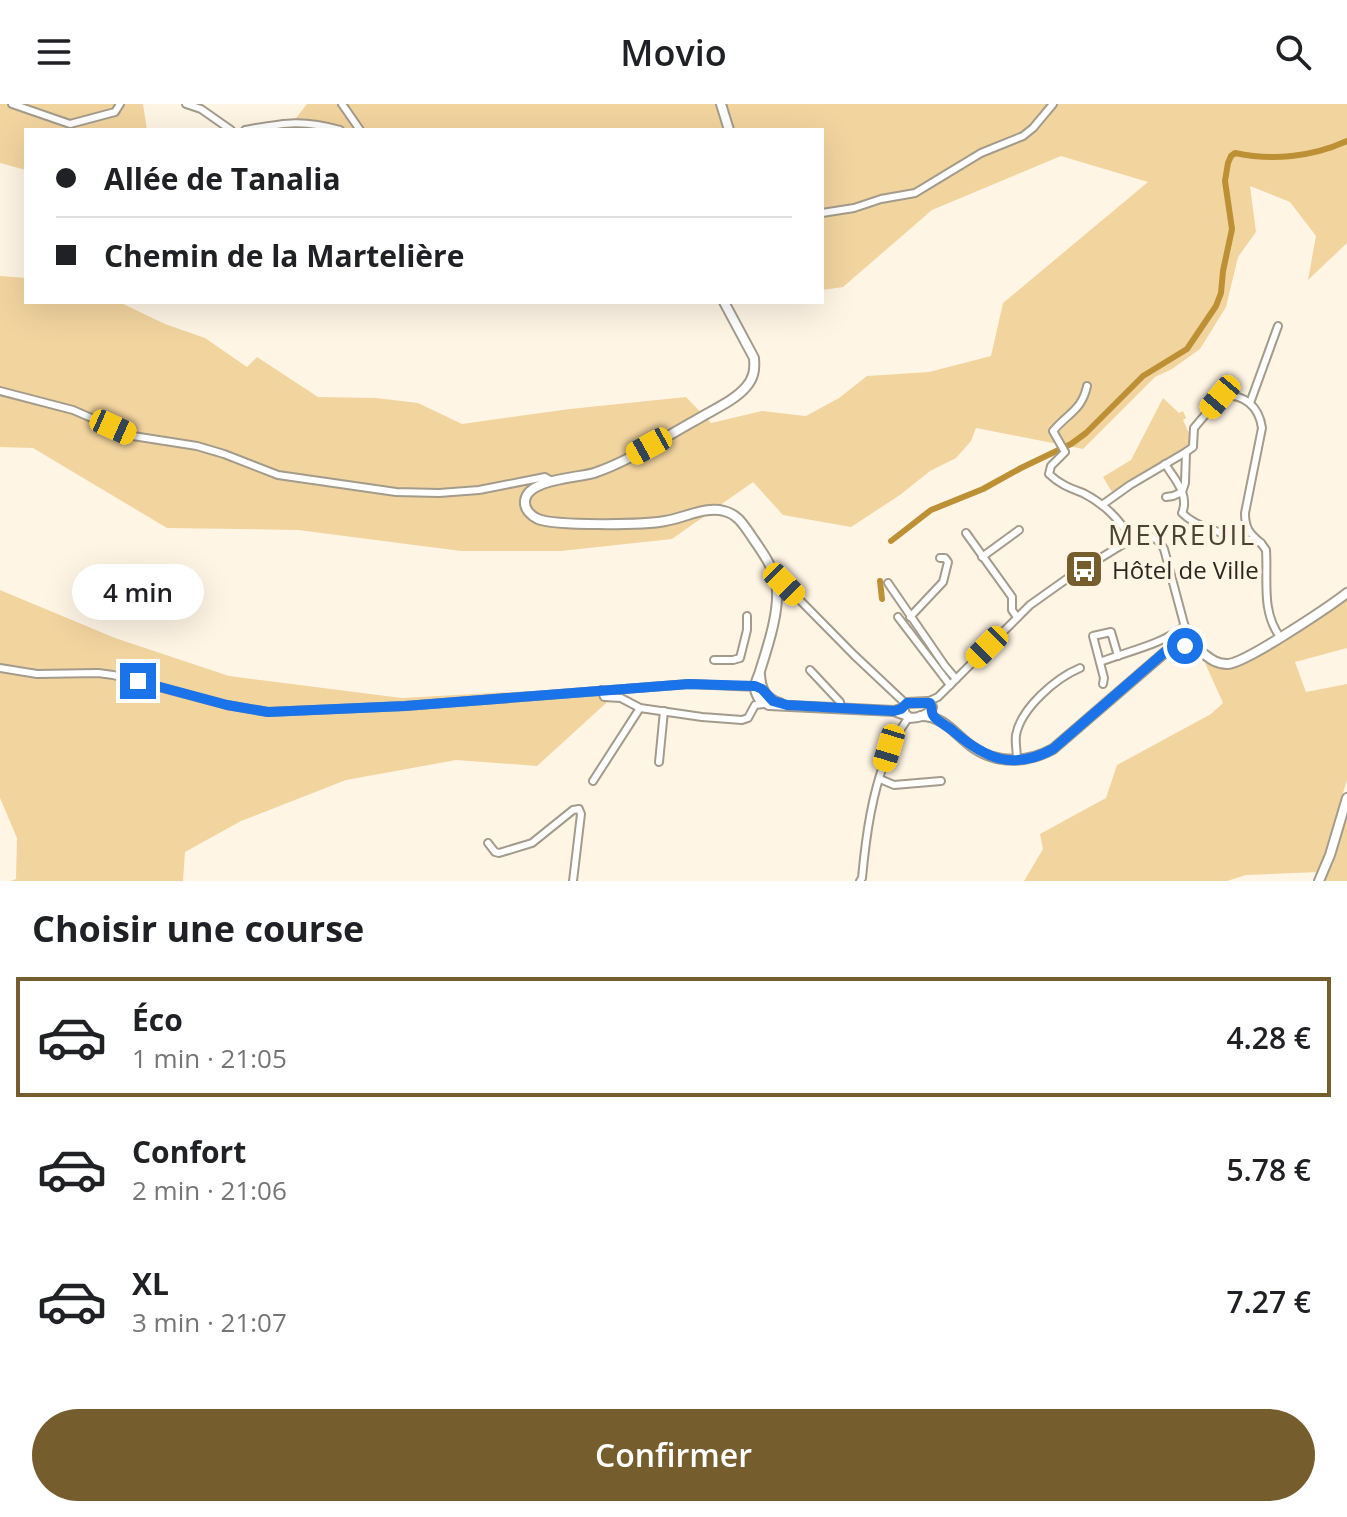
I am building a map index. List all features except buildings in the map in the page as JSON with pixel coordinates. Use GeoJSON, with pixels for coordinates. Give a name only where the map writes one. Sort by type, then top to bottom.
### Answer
{"type":"FeatureCollection","features":[{"type":"Feature","properties":{"kind":"street"},"geometry":{"type":"LineString","coordinates":[[12,104],[70,124],[115,112],[120,104]]}},
{"type":"Feature","properties":{"kind":"street"},"geometry":{"type":"LineString","coordinates":[[186,104],[201,109],[228,128]]}},
{"type":"Feature","properties":{"kind":"street"},"geometry":{"type":"LineString","coordinates":[[342,104],[359,128]]}},
{"type":"Feature","properties":{"kind":"street"},"geometry":{"type":"LineString","coordinates":[[721,104],[728,128]]}},
{"type":"Feature","properties":{"kind":"street"},"geometry":{"type":"LineString","coordinates":[[824,213],[915,193],[981,153],[1023,136],[1053,104]]}},
{"type":"Feature","properties":{"kind":"street"},"geometry":{"type":"LineString","coordinates":[[258,128],[295,122],[332,128]]}},
{"type":"Feature","properties":{"kind":"street"},"geometry":{"type":"LineString","coordinates":[[725,304],[754,358],[755,369],[746,387],[728,401],[623,461],[581,477],[539,485],[527,494],[525,500],[530,514],[554,522],[651,523],[712,510],[731,513],[739,519],[773,571],[776,582],[775,609],[757,696],[765,704]]}},
{"type":"Feature","properties":{"kind":"street"},"geometry":{"type":"LineString","coordinates":[[1250,403],[1278,326]]}},
{"type":"Feature","properties":{"kind":"street"},"geometry":{"type":"LineString","coordinates":[[1087,386],[1080,405],[1053,431],[1063,454],[1049,471],[1051,477],[1061,484],[1102,505],[1129,538]]}},
{"type":"Feature","properties":{"kind":"street"},"geometry":{"type":"LineString","coordinates":[[0,391],[73,410],[133,436],[176,441],[211,450],[278,475],[422,493],[467,492],[545,477],[552,481]]}},
{"type":"Feature","properties":{"kind":"street"},"geometry":{"type":"LineString","coordinates":[[1102,505],[1193,447],[1194,428],[1222,395],[1238,396],[1250,403],[1261,419],[1262,428],[1245,524],[1249,534],[1266,550],[1266,605],[1280,637]]}},
{"type":"Feature","properties":{"kind":"street"},"geometry":{"type":"LineString","coordinates":[[1166,497],[1182,492],[1186,452]]}},
{"type":"Feature","properties":{"kind":"street"},"geometry":{"type":"LineString","coordinates":[[1162,465],[1182,492],[1185,506],[1182,513],[1190,521],[1261,543]]}},
{"type":"Feature","properties":{"kind":"street"},"geometry":{"type":"LineString","coordinates":[[518,482],[527,494]]}},
{"type":"Feature","properties":{"kind":"street"},"geometry":{"type":"LineString","coordinates":[[982,557],[1019,530]]}},
{"type":"Feature","properties":{"kind":"street"},"geometry":{"type":"LineString","coordinates":[[966,533],[1012,597],[1012,610],[1017,617]]}},
{"type":"Feature","properties":{"kind":"street"},"geometry":{"type":"LineString","coordinates":[[776,582],[784,584],[906,711],[921,716],[932,709],[938,697],[1039,597],[1129,538],[1139,535],[1150,535],[1163,545],[1186,646]]}},
{"type":"Feature","properties":{"kind":"street"},"geometry":{"type":"LineString","coordinates":[[910,617],[943,582],[948,562],[940,558]]}},
{"type":"Feature","properties":{"kind":"street"},"geometry":{"type":"LineString","coordinates":[[888,583],[956,679]]}},
{"type":"Feature","properties":{"kind":"street"},"geometry":{"type":"LineString","coordinates":[[932,709],[976,750],[1017,760],[1035,757],[1053,749],[1166,651],[1186,646],[1201,650],[1218,662],[1239,662],[1347,593]]}},
{"type":"Feature","properties":{"kind":"street"},"geometry":{"type":"LineString","coordinates":[[714,660],[740,658],[747,616]]}},
{"type":"Feature","properties":{"kind":"street"},"geometry":{"type":"LineString","coordinates":[[898,617],[950,685]]}},
{"type":"Feature","properties":{"kind":"street"},"geometry":{"type":"LineString","coordinates":[[1100,662],[1148,647],[1183,628]]}},
{"type":"Feature","properties":{"kind":"street"},"geometry":{"type":"LineString","coordinates":[[1103,684],[1094,635],[1111,632],[1118,656]]}},
{"type":"Feature","properties":{"kind":"street"},"geometry":{"type":"LineString","coordinates":[[0,668],[37,674],[113,675],[227,705],[268,712],[405,706],[689,684],[758,688],[773,701],[787,705]]}},
{"type":"Feature","properties":{"kind":"street"},"geometry":{"type":"LineString","coordinates":[[1017,760],[1015,737],[1023,717],[1049,688],[1080,668]]}},
{"type":"Feature","properties":{"kind":"street"},"geometry":{"type":"LineString","coordinates":[[810,670],[840,702],[841,708]]}},
{"type":"Feature","properties":{"kind":"street"},"geometry":{"type":"LineString","coordinates":[[601,692],[604,697],[621,698],[640,708],[742,720],[748,718],[755,705],[765,704],[894,711],[932,709]]}},
{"type":"Feature","properties":{"kind":"street"},"geometry":{"type":"LineString","coordinates":[[593,781],[640,708]]}},
{"type":"Feature","properties":{"kind":"street"},"geometry":{"type":"LineString","coordinates":[[659,762],[664,711]]}},
{"type":"Feature","properties":{"kind":"street"},"geometry":{"type":"LineString","coordinates":[[860,881],[870,810],[889,748],[906,711]]}},
{"type":"Feature","properties":{"kind":"street"},"geometry":{"type":"LineString","coordinates":[[880,779],[894,785],[941,781]]}},
{"type":"Feature","properties":{"kind":"street"},"geometry":{"type":"LineString","coordinates":[[1319,881],[1347,798]]}},
{"type":"Feature","properties":{"kind":"street"},"geometry":{"type":"LineString","coordinates":[[488,843],[499,853],[524,846],[573,810],[579,809],[573,881]]}},
{"type":"Feature","properties":{"kind":"shaded area"},"geometry":{"type":"Polygon","coordinates":[[[0,104],[143,104],[147,128],[24,128],[24,169],[0,163],[0,104]]]}},
{"type":"Feature","properties":{"kind":"shaded area"},"geometry":{"type":"Polygon","coordinates":[[[307,104],[1347,104],[1347,243],[1308,280],[1316,236],[1290,202],[1250,186],[1256,232],[1238,257],[1226,307],[1200,349],[1155,377],[1083,449],[976,428],[971,441],[956,458],[930,471],[851,527],[783,515],[753,482],[672,539],[561,551],[461,551],[298,530],[167,528],[33,448],[0,447],[0,276],[24,278],[24,304],[123,304],[165,324],[205,338],[247,367],[257,357],[318,397],[376,398],[418,403],[462,424],[686,397],[711,423],[762,411],[806,416],[839,398],[867,376],[929,372],[991,356],[1003,303],[1148,182],[1061,156],[932,210],[843,287],[824,290],[824,128],[306,128],[296,118],[307,104]]]}},
{"type":"Feature","properties":{"kind":"shaded area"},"geometry":{"type":"Polygon","coordinates":[[[1163,398],[1179,413],[1183,411],[1191,445],[1112,492],[1103,477],[1131,460],[1163,398]]]}},
{"type":"Feature","properties":{"kind":"shaded area"},"geometry":{"type":"Polygon","coordinates":[[[0,590],[115,638],[229,676],[402,698],[529,691],[615,695],[537,766],[456,760],[346,780],[241,821],[185,852],[183,881],[11,881],[16,879],[17,838],[0,798],[0,590]]]}},
{"type":"Feature","properties":{"kind":"shaded area"},"geometry":{"type":"Polygon","coordinates":[[[1347,596],[1347,648],[1295,662],[1306,692],[1347,684],[1347,780],[1319,872],[1246,875],[1227,881],[1024,881],[1043,849],[1040,834],[1106,798],[1117,765],[1211,714],[1223,703],[1205,663],[1208,661],[1220,668],[1237,667],[1347,596]]]}},
{"type":"Feature","properties":{"kind":"shaded area"},"geometry":{"type":"Polygon","coordinates":[[[1347,811],[1347,881],[1324,881],[1347,811]]]}},
{"type":"Feature","properties":{"kind":"waterway"},"geometry":{"type":"LineString","coordinates":[[891,541],[931,510],[983,489],[1071,444],[1143,376],[1187,349],[1216,306],[1221,293],[1232,229],[1225,181],[1231,156],[1235,153],[1263,157],[1292,156],[1320,151],[1347,141]]}},
{"type":"Feature","properties":{"kind":"waterway"},"geometry":{"type":"LineString","coordinates":[[880,581],[882,599]]}},
{"type":"Feature","properties":{"kind":"place","name":"Hôtel de Ville"},"geometry":{"type":"Point","coordinates":[1084,569]}},
{"type":"Feature","properties":{"kind":"district","name":"MEYREUIL"},"geometry":{"type":"Point","coordinates":[1182,534]}},
{"type":"Feature","properties":{"kind":"route"},"geometry":{"type":"LineString","coordinates":[[138,681],[227,705],[268,712],[405,706],[689,684],[755,686],[773,701],[787,705],[894,711],[907,703],[927,702],[936,718],[976,750],[1006,760],[1017,760],[1053,749],[1166,651],[1185,646]]}}]}
